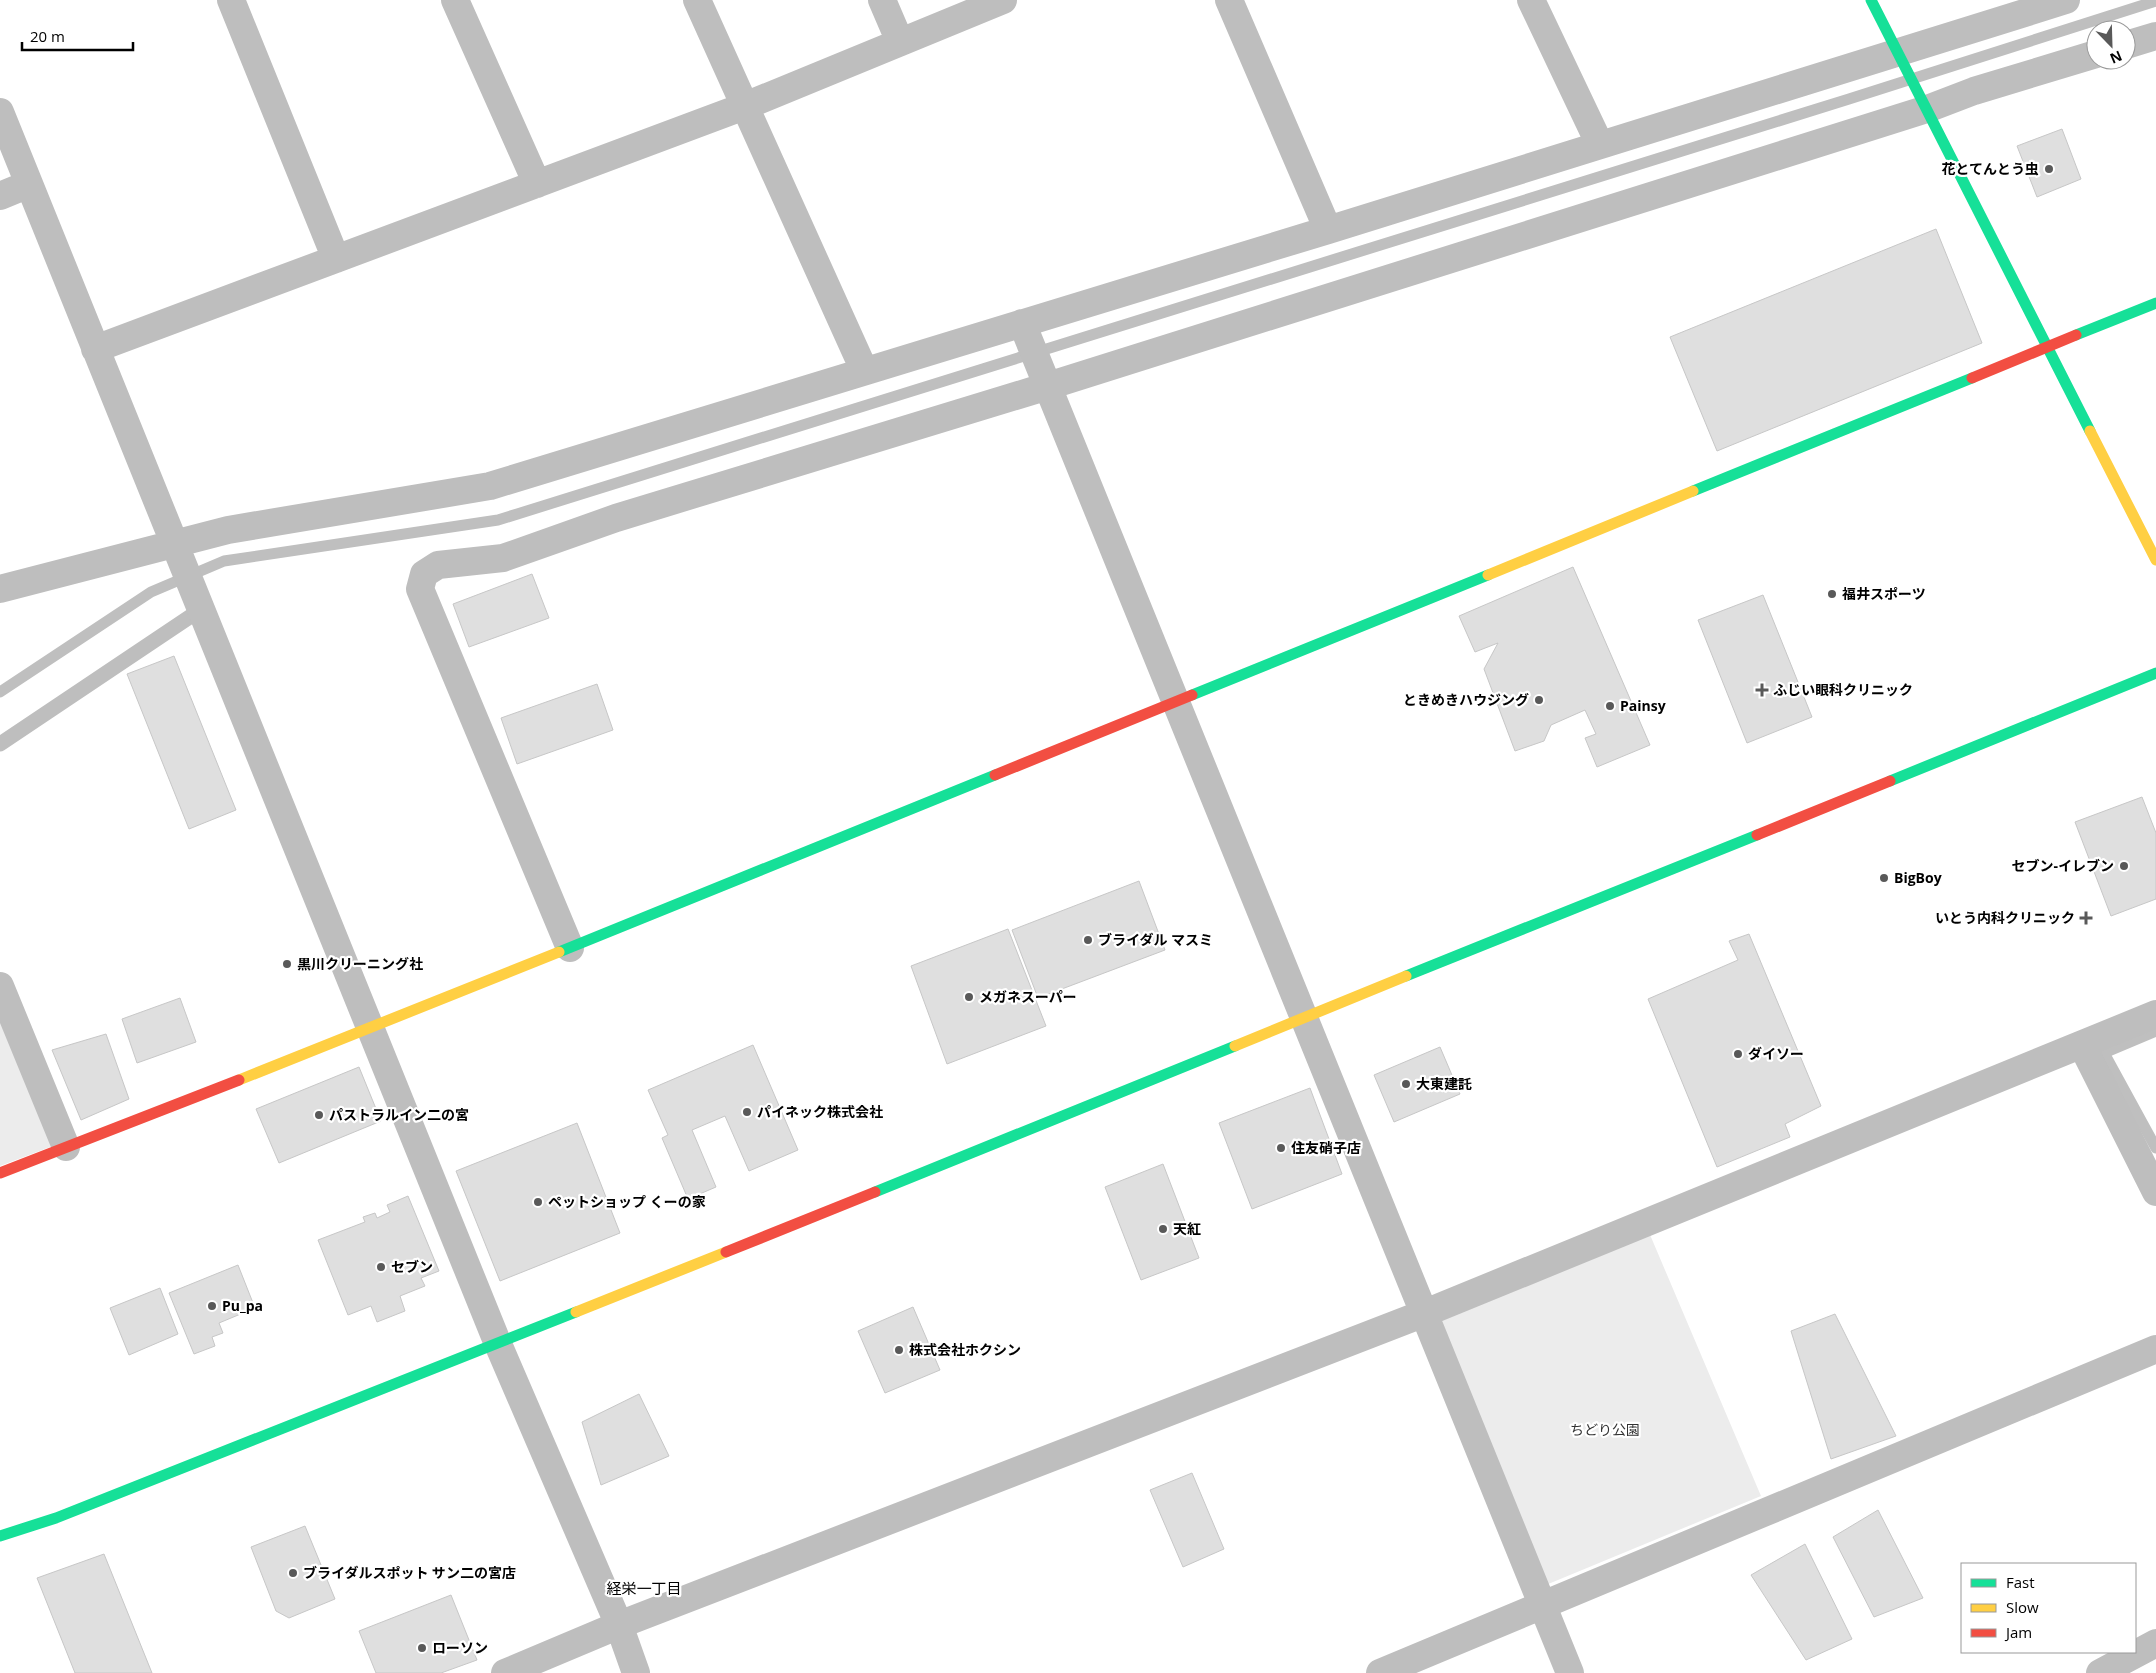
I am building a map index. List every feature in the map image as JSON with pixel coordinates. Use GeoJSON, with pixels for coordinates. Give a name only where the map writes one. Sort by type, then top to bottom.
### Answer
{"type":"FeatureCollection","features":[{"type":"Feature","properties":{"kind":"street"},"geometry":{"type":"LineString","coordinates":[[231,0],[336,259]]}},
{"type":"Feature","properties":{"kind":"street"},"geometry":{"type":"LineString","coordinates":[[455,0],[537,184]]}},
{"type":"Feature","properties":{"kind":"street"},"geometry":{"type":"LineString","coordinates":[[697,0],[864,370]]}},
{"type":"Feature","properties":{"kind":"street"},"geometry":{"type":"LineString","coordinates":[[882,0],[900,42]]}},
{"type":"Feature","properties":{"kind":"street"},"geometry":{"type":"LineString","coordinates":[[95,349],[745,106],[1003,0]]}},
{"type":"Feature","properties":{"kind":"street"},"geometry":{"type":"LineString","coordinates":[[1229,0],[1328,230]]}},
{"type":"Feature","properties":{"kind":"street"},"geometry":{"type":"LineString","coordinates":[[1531,0],[1600,145]]}},
{"type":"Feature","properties":{"kind":"street"},"geometry":{"type":"LineString","coordinates":[[1871,0],[2156,560]]}},
{"type":"Feature","properties":{"kind":"street"},"geometry":{"type":"LineString","coordinates":[[0,589],[174,546],[228,530],[490,486],[864,370],[1328,230],[1897,51],[2066,0]]}},
{"type":"Feature","properties":{"kind":"street"},"geometry":{"type":"LineString","coordinates":[[2136,42],[2156,36]]}},
{"type":"Feature","properties":{"kind":"street"},"geometry":{"type":"LineString","coordinates":[[570,948],[420,589],[424,574],[438,564],[503,558],[616,518],[1048,386],[2086,57]]}},
{"type":"Feature","properties":{"kind":"street"},"geometry":{"type":"LineString","coordinates":[[0,112],[498,1344],[619,1625],[636,1673]]}},
{"type":"Feature","properties":{"kind":"street"},"geometry":{"type":"LineString","coordinates":[[0,196],[29,184]]}},
{"type":"Feature","properties":{"kind":"street"},"geometry":{"type":"LineString","coordinates":[[0,1173],[370,1029],[2156,303]]}},
{"type":"Feature","properties":{"kind":"street"},"geometry":{"type":"LineString","coordinates":[[1022,323],[1570,1673]]}},
{"type":"Feature","properties":{"kind":"street"},"geometry":{"type":"LineString","coordinates":[[0,1536],[56,1518],[498,1344],[2156,673]]}},
{"type":"Feature","properties":{"kind":"street"},"geometry":{"type":"LineString","coordinates":[[0,986],[66,1147]]}},
{"type":"Feature","properties":{"kind":"street"},"geometry":{"type":"LineString","coordinates":[[505,1673],[619,1625],[1425,1313],[2156,1014]]}},
{"type":"Feature","properties":{"kind":"street"},"geometry":{"type":"LineString","coordinates":[[2082,1045],[2156,1192]]}},
{"type":"Feature","properties":{"kind":"street"},"geometry":{"type":"LineString","coordinates":[[1380,1673],[2156,1349]]}},
{"type":"Feature","properties":{"kind":"street"},"geometry":{"type":"LineString","coordinates":[[2100,1673],[2156,1643]]}},
{"type":"Feature","properties":{"kind":"lane"},"geometry":{"type":"LineString","coordinates":[[0,744],[200,610]]}},
{"type":"Feature","properties":{"kind":"green space"},"geometry":{"type":"Polygon","coordinates":[[[0,1008],[58,1144],[0,1166],[0,1008]]]}},
{"type":"Feature","properties":{"kind":"green space","name":"ちどり公園"},"geometry":{"type":"Polygon","coordinates":[[[1648,1230],[1761,1496],[1541,1587],[1433,1320],[1648,1230]]]}},
{"type":"Feature","properties":{"kind":"building"},"geometry":{"type":"Polygon","coordinates":[[[2062,129],[2081,179],[2037,197],[2017,146],[2062,129]]]}},
{"type":"Feature","properties":{"kind":"building"},"geometry":{"type":"Polygon","coordinates":[[[1936,229],[1982,343],[1717,451],[1670,337],[1936,229]]]}},
{"type":"Feature","properties":{"kind":"building"},"geometry":{"type":"Polygon","coordinates":[[[1573,567],[1650,745],[1597,767],[1585,738],[1596,734],[1585,710],[1551,725],[1544,741],[1515,751],[1484,669],[1498,643],[1475,652],[1459,616],[1573,567]]]}},
{"type":"Feature","properties":{"kind":"building"},"geometry":{"type":"Polygon","coordinates":[[[532,574],[549,618],[469,647],[453,604],[532,574]]]}},
{"type":"Feature","properties":{"kind":"building"},"geometry":{"type":"Polygon","coordinates":[[[1763,595],[1812,717],[1747,743],[1698,620],[1763,595]]]}},
{"type":"Feature","properties":{"kind":"building"},"geometry":{"type":"Polygon","coordinates":[[[174,656],[236,810],[189,829],[127,674],[174,656]]]}},
{"type":"Feature","properties":{"kind":"building"},"geometry":{"type":"Polygon","coordinates":[[[597,684],[613,730],[517,764],[501,718],[597,684]]]}},
{"type":"Feature","properties":{"kind":"building","name":"セブン-イレブン"},"geometry":{"type":"Polygon","coordinates":[[[2142,797],[2156,833],[2156,899],[2111,916],[2075,822],[2142,797]]]}},
{"type":"Feature","properties":{"kind":"building","name":"ブライダル マスミ"},"geometry":{"type":"Polygon","coordinates":[[[1139,881],[1165,950],[1038,998],[1012,930],[1139,881]]]}},
{"type":"Feature","properties":{"kind":"building"},"geometry":{"type":"Polygon","coordinates":[[[1008,929],[1046,1026],[947,1064],[911,966],[1008,929]]]}},
{"type":"Feature","properties":{"kind":"building"},"geometry":{"type":"Polygon","coordinates":[[[1749,934],[1821,1106],[1785,1124],[1790,1137],[1717,1167],[1648,999],[1738,960],[1729,941],[1749,934]]]}},
{"type":"Feature","properties":{"kind":"building"},"geometry":{"type":"Polygon","coordinates":[[[180,998],[196,1042],[137,1063],[122,1019],[180,998]]]}},
{"type":"Feature","properties":{"kind":"building"},"geometry":{"type":"Polygon","coordinates":[[[106,1034],[129,1099],[81,1120],[52,1050],[106,1034]]]}},
{"type":"Feature","properties":{"kind":"building"},"geometry":{"type":"Polygon","coordinates":[[[753,1045],[798,1150],[749,1171],[725,1116],[692,1130],[716,1187],[688,1199],[662,1138],[668,1135],[648,1090],[753,1045]]]}},
{"type":"Feature","properties":{"kind":"building"},"geometry":{"type":"Polygon","coordinates":[[[1440,1047],[1460,1094],[1394,1122],[1374,1075],[1440,1047]]]}},
{"type":"Feature","properties":{"kind":"building","name":"パストラルイン二の宮"},"geometry":{"type":"Polygon","coordinates":[[[359,1067],[381,1121],[279,1163],[256,1109],[359,1067]]]}},
{"type":"Feature","properties":{"kind":"building","name":"住友硝子店"},"geometry":{"type":"Polygon","coordinates":[[[1310,1088],[1342,1174],[1252,1209],[1219,1123],[1310,1088]]]}},
{"type":"Feature","properties":{"kind":"building","name":"ペットショップ くーの家"},"geometry":{"type":"Polygon","coordinates":[[[577,1123],[620,1233],[500,1281],[456,1171],[577,1123]]]}},
{"type":"Feature","properties":{"kind":"building"},"geometry":{"type":"Polygon","coordinates":[[[1163,1164],[1199,1258],[1141,1280],[1105,1187],[1163,1164]]]}},
{"type":"Feature","properties":{"kind":"building"},"geometry":{"type":"Polygon","coordinates":[[[408,1196],[439,1271],[421,1278],[425,1286],[400,1296],[405,1311],[377,1322],[371,1306],[348,1315],[318,1240],[365,1222],[363,1217],[375,1213],[377,1218],[390,1212],[387,1205],[408,1196]]]}},
{"type":"Feature","properties":{"kind":"building"},"geometry":{"type":"Polygon","coordinates":[[[238,1265],[255,1308],[219,1323],[223,1333],[212,1337],[215,1346],[194,1354],[169,1293],[238,1265]]]}},
{"type":"Feature","properties":{"kind":"building"},"geometry":{"type":"Polygon","coordinates":[[[160,1288],[178,1334],[129,1355],[110,1308],[160,1288]]]}},
{"type":"Feature","properties":{"kind":"building","name":"株式会社ホクシン"},"geometry":{"type":"Polygon","coordinates":[[[913,1307],[940,1370],[885,1393],[858,1331],[913,1307]]]}},
{"type":"Feature","properties":{"kind":"building"},"geometry":{"type":"Polygon","coordinates":[[[1835,1314],[1896,1436],[1831,1459],[1791,1331],[1835,1314]]]}},
{"type":"Feature","properties":{"kind":"building"},"geometry":{"type":"Polygon","coordinates":[[[639,1394],[669,1456],[601,1485],[582,1422],[639,1394]]]}},
{"type":"Feature","properties":{"kind":"building"},"geometry":{"type":"Polygon","coordinates":[[[1192,1473],[1224,1549],[1183,1567],[1150,1490],[1192,1473]]]}},
{"type":"Feature","properties":{"kind":"building"},"geometry":{"type":"Polygon","coordinates":[[[1878,1510],[1923,1598],[1874,1617],[1833,1537],[1878,1510]]]}},
{"type":"Feature","properties":{"kind":"building","name":"ブライダルスポット サン二の宮店"},"geometry":{"type":"Polygon","coordinates":[[[305,1526],[335,1599],[289,1618],[276,1611],[251,1547],[305,1526]]]}},
{"type":"Feature","properties":{"kind":"building"},"geometry":{"type":"Polygon","coordinates":[[[1805,1544],[1852,1639],[1806,1660],[1751,1575],[1805,1544]]]}},
{"type":"Feature","properties":{"kind":"building"},"geometry":{"type":"Polygon","coordinates":[[[104,1554],[152,1673],[75,1673],[37,1578],[104,1554]]]}},
{"type":"Feature","properties":{"kind":"building"},"geometry":{"type":"Polygon","coordinates":[[[451,1595],[477,1660],[441,1673],[376,1673],[359,1631],[451,1595]]]}},
{"type":"Feature","properties":{"kind":"waterway"},"geometry":{"type":"LineString","coordinates":[[0,692],[151,592],[224,561],[498,520],[1849,99],[2156,1]]}},
{"type":"Feature","properties":{"kind":"waterway"},"geometry":{"type":"LineString","coordinates":[[2156,1031],[2104,1053],[2156,1148]]}},
{"type":"Feature","properties":{"kind":"traffic: fast"},"geometry":{"type":"LineString","coordinates":[[1871,0],[2090,431]]}},
{"type":"Feature","properties":{"kind":"traffic: fast"},"geometry":{"type":"LineString","coordinates":[[2076,335],[2156,303]]}},
{"type":"Feature","properties":{"kind":"traffic: fast"},"geometry":{"type":"LineString","coordinates":[[1693,491],[1972,378]]}},
{"type":"Feature","properties":{"kind":"traffic: fast"},"geometry":{"type":"LineString","coordinates":[[1192,695],[1488,575]]}},
{"type":"Feature","properties":{"kind":"traffic: fast"},"geometry":{"type":"LineString","coordinates":[[1890,781],[2156,673]]}},
{"type":"Feature","properties":{"kind":"traffic: fast"},"geometry":{"type":"LineString","coordinates":[[559,952],[995,775]]}},
{"type":"Feature","properties":{"kind":"traffic: fast"},"geometry":{"type":"LineString","coordinates":[[1406,976],[1757,835]]}},
{"type":"Feature","properties":{"kind":"traffic: fast"},"geometry":{"type":"LineString","coordinates":[[875,1192],[1235,1046]]}},
{"type":"Feature","properties":{"kind":"traffic: fast"},"geometry":{"type":"LineString","coordinates":[[0,1536],[56,1518],[576,1312]]}},
{"type":"Feature","properties":{"kind":"traffic: slow"},"geometry":{"type":"LineString","coordinates":[[2090,431],[2156,560]]}},
{"type":"Feature","properties":{"kind":"traffic: slow"},"geometry":{"type":"LineString","coordinates":[[1488,575],[1693,491]]}},
{"type":"Feature","properties":{"kind":"traffic: slow"},"geometry":{"type":"LineString","coordinates":[[239,1080],[559,952]]}},
{"type":"Feature","properties":{"kind":"traffic: slow"},"geometry":{"type":"LineString","coordinates":[[1235,1046],[1406,976]]}},
{"type":"Feature","properties":{"kind":"traffic: slow"},"geometry":{"type":"LineString","coordinates":[[576,1312],[726,1252]]}},
{"type":"Feature","properties":{"kind":"traffic: jam"},"geometry":{"type":"LineString","coordinates":[[1972,378],[2076,335]]}},
{"type":"Feature","properties":{"kind":"traffic: jam"},"geometry":{"type":"LineString","coordinates":[[995,775],[1192,695]]}},
{"type":"Feature","properties":{"kind":"traffic: jam"},"geometry":{"type":"LineString","coordinates":[[1757,835],[1890,781]]}},
{"type":"Feature","properties":{"kind":"traffic: jam"},"geometry":{"type":"LineString","coordinates":[[0,1173],[239,1080]]}},
{"type":"Feature","properties":{"kind":"traffic: jam"},"geometry":{"type":"LineString","coordinates":[[726,1252],[875,1192]]}},
{"type":"Feature","properties":{"kind":"place","name":"花とてんとう虫"},"geometry":{"type":"Point","coordinates":[2049,169]}},
{"type":"Feature","properties":{"kind":"place","name":"福井スポーツ"},"geometry":{"type":"Point","coordinates":[1832,594]}},
{"type":"Feature","properties":{"kind":"place","name":"ふじい眼科クリニック"},"geometry":{"type":"Point","coordinates":[1762,690]}},
{"type":"Feature","properties":{"kind":"place","name":"ときめきハウジング"},"geometry":{"type":"Point","coordinates":[1539,700]}},
{"type":"Feature","properties":{"kind":"place","name":"Painsy"},"geometry":{"type":"Point","coordinates":[1610,706]}},
{"type":"Feature","properties":{"kind":"place","name":"セブン-イレブン"},"geometry":{"type":"Point","coordinates":[2124,866]}},
{"type":"Feature","properties":{"kind":"place","name":"BigBoy"},"geometry":{"type":"Point","coordinates":[1884,878]}},
{"type":"Feature","properties":{"kind":"place","name":"いとう内科クリニック"},"geometry":{"type":"Point","coordinates":[2086,918]}},
{"type":"Feature","properties":{"kind":"place","name":"ブライダル マスミ"},"geometry":{"type":"Point","coordinates":[1088,940]}},
{"type":"Feature","properties":{"kind":"place","name":"黒川クリーニング社"},"geometry":{"type":"Point","coordinates":[287,964]}},
{"type":"Feature","properties":{"kind":"place","name":"メガネスーパー"},"geometry":{"type":"Point","coordinates":[969,997]}},
{"type":"Feature","properties":{"kind":"place","name":"ダイソー"},"geometry":{"type":"Point","coordinates":[1738,1054]}},
{"type":"Feature","properties":{"kind":"place","name":"大東建託"},"geometry":{"type":"Point","coordinates":[1406,1084]}},
{"type":"Feature","properties":{"kind":"place","name":"パイネック株式会社"},"geometry":{"type":"Point","coordinates":[747,1112]}},
{"type":"Feature","properties":{"kind":"place","name":"パストラルイン二の宮"},"geometry":{"type":"Point","coordinates":[319,1115]}},
{"type":"Feature","properties":{"kind":"place","name":"住友硝子店"},"geometry":{"type":"Point","coordinates":[1281,1148]}},
{"type":"Feature","properties":{"kind":"place","name":"ペットショップ くーの家"},"geometry":{"type":"Point","coordinates":[538,1202]}},
{"type":"Feature","properties":{"kind":"place","name":"天紅"},"geometry":{"type":"Point","coordinates":[1163,1229]}},
{"type":"Feature","properties":{"kind":"place","name":"セブン"},"geometry":{"type":"Point","coordinates":[381,1267]}},
{"type":"Feature","properties":{"kind":"place","name":"Pu_pa"},"geometry":{"type":"Point","coordinates":[212,1306]}},
{"type":"Feature","properties":{"kind":"place","name":"株式会社ホクシン"},"geometry":{"type":"Point","coordinates":[899,1350]}},
{"type":"Feature","properties":{"kind":"place","name":"ブライダルスポット サン二の宮店"},"geometry":{"type":"Point","coordinates":[293,1573]}},
{"type":"Feature","properties":{"kind":"place","name":"ローソン"},"geometry":{"type":"Point","coordinates":[422,1648]}},
{"type":"Feature","properties":{"kind":"district","name":"経栄一丁目"},"geometry":{"type":"Point","coordinates":[644,1589]}}]}
